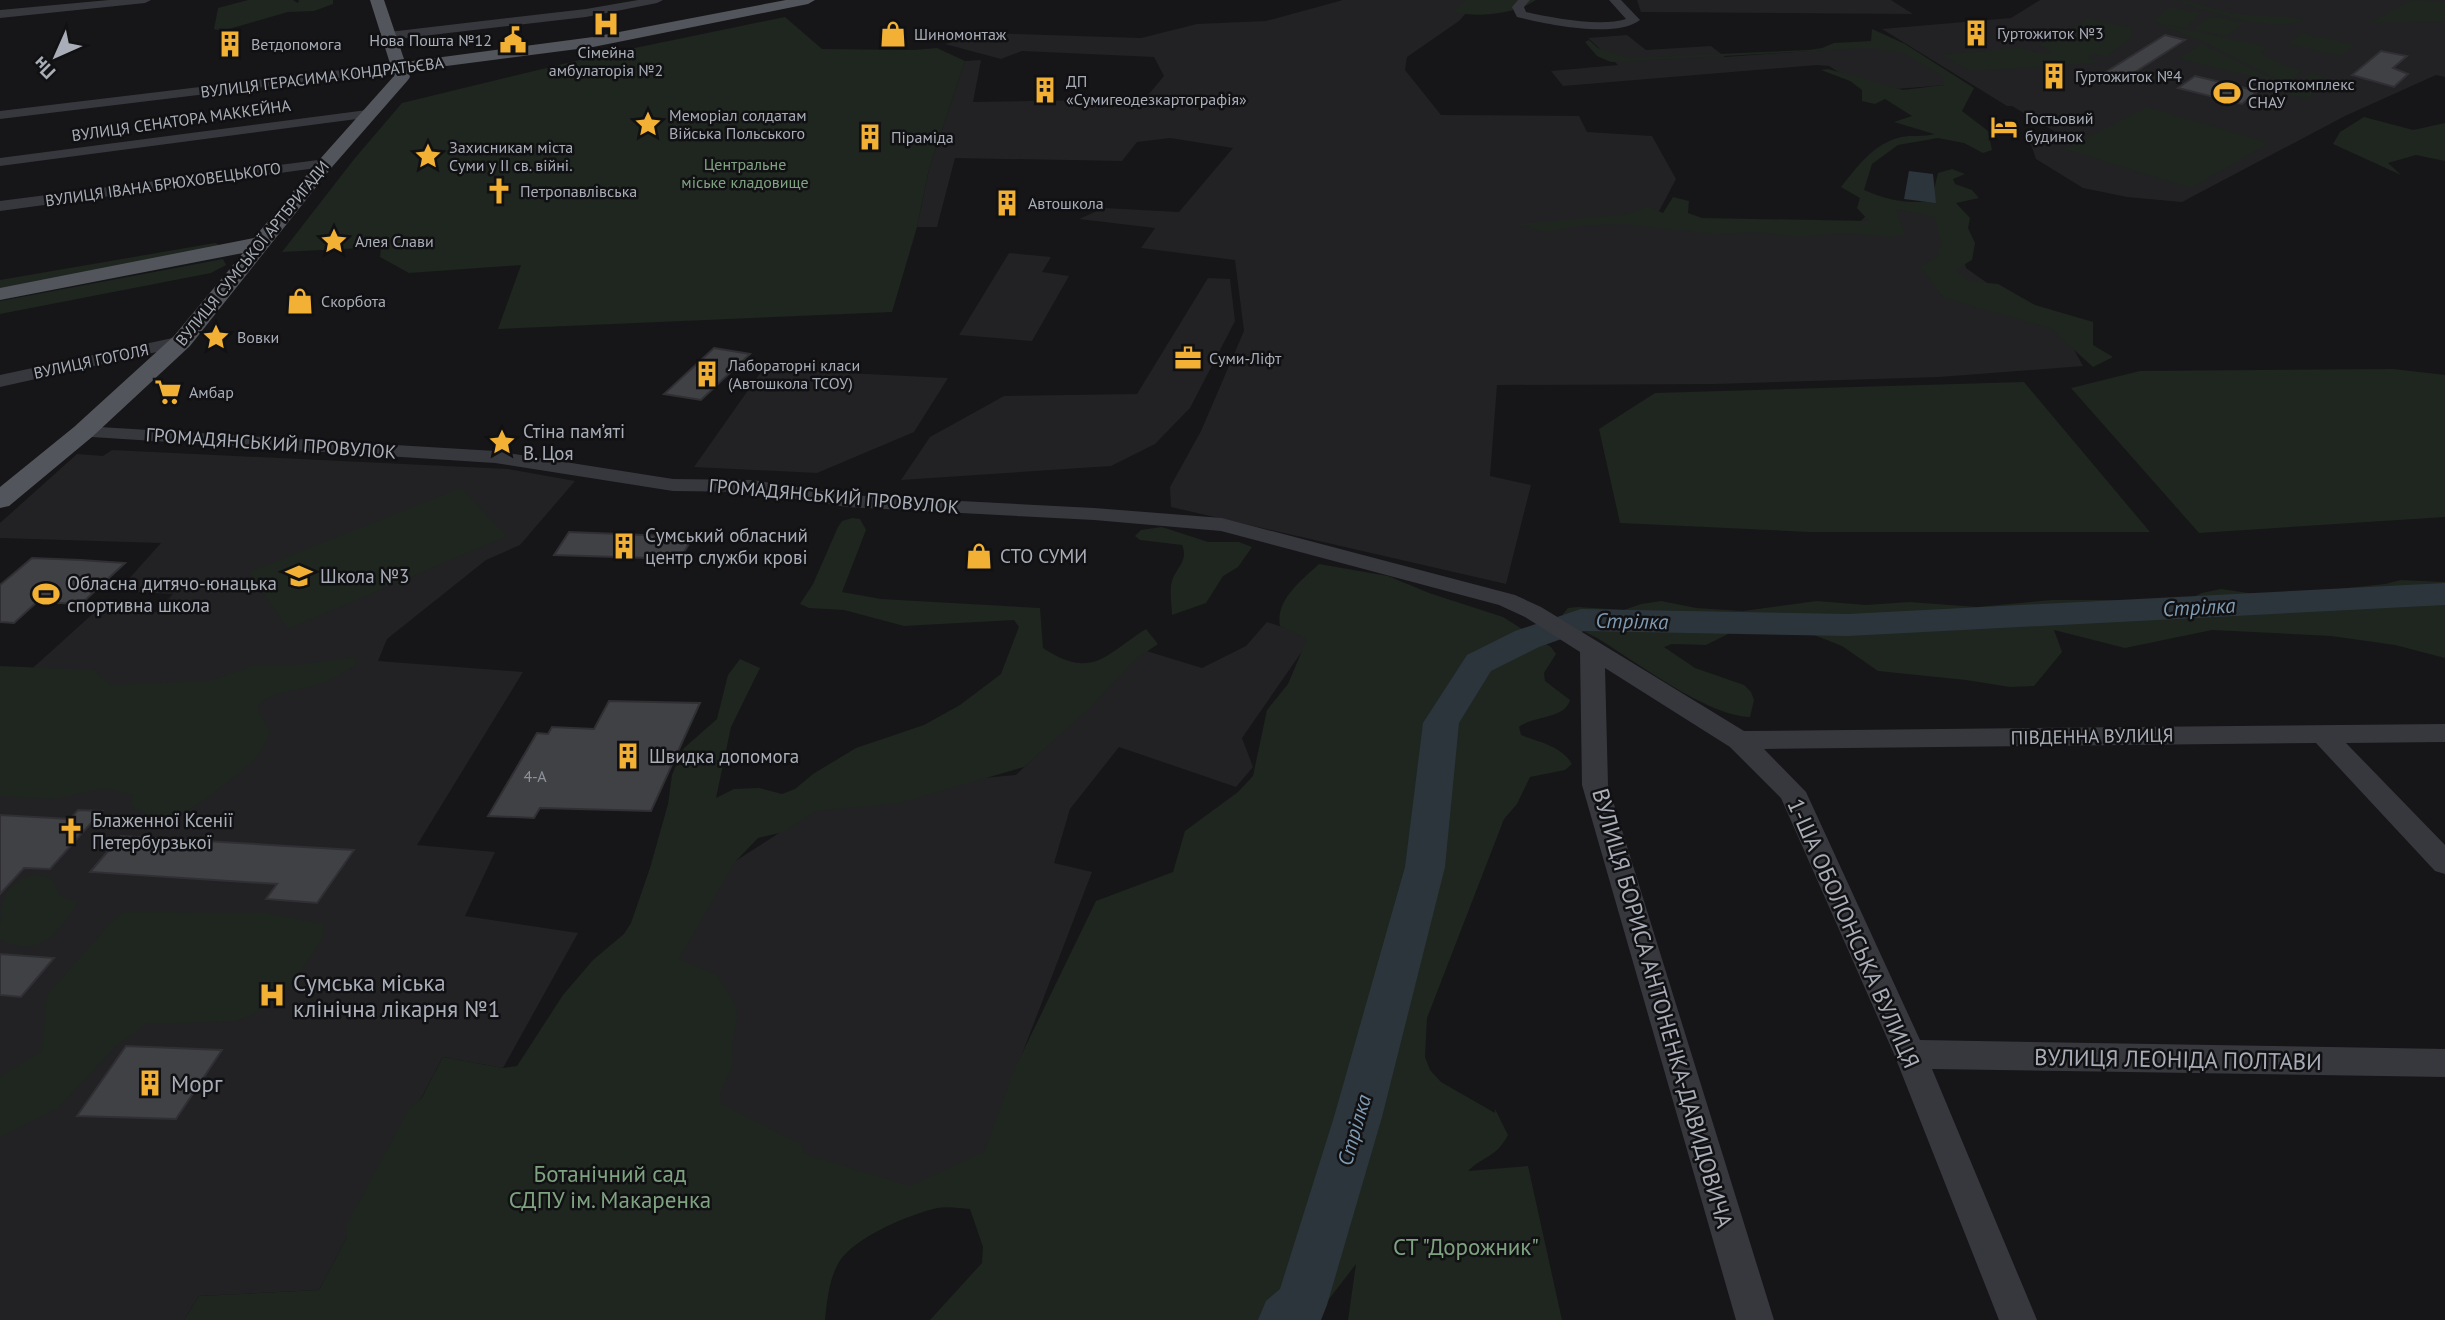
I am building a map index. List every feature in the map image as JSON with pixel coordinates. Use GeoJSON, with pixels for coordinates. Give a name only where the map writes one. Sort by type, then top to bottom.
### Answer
{"type":"FeatureCollection","features":[{"type":"Feature","properties":{"kind":"main road"},"geometry":{"type":"LineString","coordinates":[[377,0],[400,66]]}},
{"type":"Feature","properties":{"kind":"main road","name":"ВУЛИЦЯ ГЕРАСИМА КОНДРАТЬЄВА"},"geometry":{"type":"LineString","coordinates":[[400,66],[566,46],[808,0]]}},
{"type":"Feature","properties":{"kind":"main road","name":"ВУЛИЦЯ СУМСЬКОЇ АРТБРИГАДИ"},"geometry":{"type":"LineString","coordinates":[[0,500],[83,432],[182,341],[326,163],[402,76],[400,66]]}},
{"type":"Feature","properties":{"kind":"main road"},"geometry":{"type":"LineString","coordinates":[[0,294],[262,243]]}},
{"type":"Feature","properties":{"kind":"street"},"geometry":{"type":"LineString","coordinates":[[38,10],[51,0]]}},
{"type":"Feature","properties":{"kind":"street"},"geometry":{"type":"LineString","coordinates":[[0,14],[145,0]]}},
{"type":"Feature","properties":{"kind":"street"},"geometry":{"type":"LineString","coordinates":[[389,36],[586,13],[657,0]]}},
{"type":"Feature","properties":{"kind":"street"},"geometry":{"type":"LineString","coordinates":[[1524,0],[1518,7],[1521,14],[1535,18],[1615,26],[1634,20],[1615,0]]}},
{"type":"Feature","properties":{"kind":"street","name":"ВУЛИЦЯ ГЕРАСИМА КОНДРАТЬЄВА"},"geometry":{"type":"LineString","coordinates":[[0,115],[400,66]]}},
{"type":"Feature","properties":{"kind":"street","name":"ВУЛИЦЯ СЕНАТОРА МАККЕЙНА"},"geometry":{"type":"LineString","coordinates":[[0,162],[367,114]]}},
{"type":"Feature","properties":{"kind":"street","name":"ВУЛИЦЯ ІВАНА БРЮХОВЕЦЬКОГО"},"geometry":{"type":"LineString","coordinates":[[0,206],[326,163]]}},
{"type":"Feature","properties":{"kind":"street","name":"ВУЛИЦЯ ГОГОЛЯ"},"geometry":{"type":"LineString","coordinates":[[0,381],[182,341]]}},
{"type":"Feature","properties":{"kind":"street","name":"ГРОМАДЯНСЬКИЙ ПРОВУЛОК"},"geometry":{"type":"LineString","coordinates":[[83,432],[495,457],[673,485],[753,486],[847,501],[1094,514],[1222,525],[1471,589],[1533,612],[1584,644]]}},
{"type":"Feature","properties":{"kind":"street","name":"1-ША ОБОЛОНСЬКА ВУЛИЦЯ"},"geometry":{"type":"LineString","coordinates":[[1584,644],[1739,740],[1792,792],[1910,1054],[2018,1320]]}},
{"type":"Feature","properties":{"kind":"street","name":"ВУЛИЦЯ БОРИСА АНТОНЕНКА-ДАВИДОВИЧА"},"geometry":{"type":"LineString","coordinates":[[1584,644],[1595,785],[1755,1320]]}},
{"type":"Feature","properties":{"kind":"street","name":"ПІВДЕННА ВУЛИЦЯ"},"geometry":{"type":"LineString","coordinates":[[1739,740],[2445,733]]}},
{"type":"Feature","properties":{"kind":"street"},"geometry":{"type":"LineString","coordinates":[[2322,734],[2445,863]]}},
{"type":"Feature","properties":{"kind":"street","name":"ВУЛИЦЯ ЛЕОНІДА ПОЛТАВИ"},"geometry":{"type":"LineString","coordinates":[[1910,1054],[2445,1063]]}},
{"type":"Feature","properties":{"kind":"shaded area"},"geometry":{"type":"Polygon","coordinates":[[[1343,0],[1478,0],[1459,21],[1407,57],[1405,70],[1441,115],[1579,116],[1587,132],[1652,136],[1676,179],[1656,217],[1857,226],[1877,202],[1953,213],[1966,268],[2021,307],[2073,324],[2070,342],[2083,366],[1939,377],[1714,384],[1497,385],[1490,476],[1531,485],[1506,584],[1171,507],[1170,487],[1201,431],[1244,331],[1235,260],[1141,248],[1155,228],[1079,219],[1104,208],[1179,212],[1233,148],[1170,138],[1137,142],[1122,161],[955,158],[937,227],[917,227],[929,169],[965,61],[981,60],[973,102],[1099,100],[1148,95],[1164,76],[1154,57],[1022,51],[1001,59],[945,44],[986,33],[1141,38],[1197,24],[1266,21],[1343,0]]]}},
{"type":"Feature","properties":{"kind":"shaded area"},"geometry":{"type":"Polygon","coordinates":[[[1637,0],[1891,0],[1913,14],[1641,12],[1637,0]]]}},
{"type":"Feature","properties":{"kind":"shaded area"},"geometry":{"type":"Polygon","coordinates":[[[2040,0],[2445,0],[2445,77],[2436,75],[2345,116],[2182,202],[2127,197],[2083,188],[2036,159],[2030,142],[2064,137],[2012,106],[2007,106],[1882,29],[2011,18],[2040,0]]]}},
{"type":"Feature","properties":{"kind":"shaded area"},"geometry":{"type":"Polygon","coordinates":[[[1627,35],[1646,50],[1711,46],[1725,57],[1879,46],[1901,50],[1958,84],[1896,89],[1843,75],[1829,66],[1817,65],[1563,86],[1551,71],[1618,65],[1588,38],[1627,35]]]}},
{"type":"Feature","properties":{"kind":"shaded area"},"geometry":{"type":"Polygon","coordinates":[[[1909,171],[1933,174],[1936,203],[1904,199],[1909,171]]]}},
{"type":"Feature","properties":{"kind":"shaded area"},"geometry":{"type":"Polygon","coordinates":[[[1009,253],[1051,257],[1042,272],[1069,276],[1032,341],[959,335],[1009,253]]]}},
{"type":"Feature","properties":{"kind":"shaded area","name":"Суми-Ліфт"},"geometry":{"type":"Polygon","coordinates":[[[1208,278],[1230,279],[1235,321],[1190,408],[1155,444],[1111,466],[901,480],[930,437],[1004,396],[1137,394],[1208,278]]]}},
{"type":"Feature","properties":{"kind":"shaded area"},"geometry":{"type":"Polygon","coordinates":[[[763,369],[948,378],[914,432],[817,473],[694,467],[763,369]]]}},
{"type":"Feature","properties":{"kind":"shaded area","name":"Сумська міська клінічна лікарня №1"},"geometry":{"type":"Polygon","coordinates":[[[112,450],[508,469],[575,481],[520,545],[486,560],[387,639],[378,661],[523,672],[417,845],[495,852],[465,916],[578,933],[503,1068],[443,1057],[319,1290],[199,1296],[184,1320],[0,1320],[0,673],[25,675],[97,610],[156,612],[173,594],[118,591],[161,543],[0,538],[0,523],[77,454],[103,456],[112,450]]]}},
{"type":"Feature","properties":{"kind":"shaded area"},"geometry":{"type":"Polygon","coordinates":[[[1267,622],[1312,637],[1242,738],[1253,767],[1236,787],[1119,747],[1070,809],[1054,863],[1092,872],[984,1153],[912,1188],[797,1155],[713,1111],[674,957],[734,862],[813,811],[896,786],[1016,775],[1143,650],[1202,668],[1246,646],[1267,622]]]}},
{"type":"Feature","properties":{"kind":"green space"},"geometry":{"type":"Polygon","coordinates":[[[248,0],[293,0],[298,3],[299,0],[333,0],[333,4],[314,11],[288,12],[222,31],[214,29],[218,8],[248,0]]]}},
{"type":"Feature","properties":{"kind":"green space"},"geometry":{"type":"Polygon","coordinates":[[[1466,0],[1536,0],[1518,9],[1497,14],[1454,12],[1466,0]]]}},
{"type":"Feature","properties":{"kind":"green space"},"geometry":{"type":"Polygon","coordinates":[[[2171,0],[2231,13],[2304,19],[2292,24],[2258,23],[2171,0]]]}},
{"type":"Feature","properties":{"kind":"green space"},"geometry":{"type":"Polygon","coordinates":[[[2412,0],[2445,2],[2445,21],[2370,23],[2412,0]]]}},
{"type":"Feature","properties":{"kind":"green space"},"geometry":{"type":"Polygon","coordinates":[[[2169,7],[2201,13],[2185,28],[2165,25],[2267,47],[2260,54],[2284,66],[2302,70],[2288,85],[2202,41],[2154,22],[2169,7]]]}},
{"type":"Feature","properties":{"kind":"green space"},"geometry":{"type":"Polygon","coordinates":[[[2212,16],[2245,23],[2226,36],[2193,29],[2212,16]]]}},
{"type":"Feature","properties":{"kind":"green space","name":"Центральне міське кладовище"},"geometry":{"type":"Polygon","coordinates":[[[785,17],[822,49],[937,48],[965,61],[929,169],[917,227],[892,312],[498,329],[521,265],[409,273],[380,257],[381,247],[282,252],[355,158],[402,103],[596,56],[785,17]]]}},
{"type":"Feature","properties":{"kind":"green space"},"geometry":{"type":"Polygon","coordinates":[[[2088,19],[2131,28],[2132,37],[2106,57],[2094,54],[2088,58],[2100,62],[2094,63],[1971,71],[1941,55],[2016,48],[2053,53],[2039,45],[2088,19]]]}},
{"type":"Feature","properties":{"kind":"green space"},"geometry":{"type":"Polygon","coordinates":[[[1872,29],[1905,44],[1974,88],[1962,111],[1988,131],[1992,150],[1983,153],[1964,143],[1938,138],[1898,145],[1872,164],[1864,190],[1897,200],[1931,201],[1938,173],[1952,169],[1965,174],[1953,179],[1955,184],[1972,190],[1979,198],[1956,203],[1970,218],[1968,228],[1975,243],[1972,260],[1955,270],[1968,281],[1998,284],[2035,305],[2093,322],[2093,345],[2113,357],[2093,367],[2050,328],[1944,298],[1920,266],[1937,258],[1941,243],[1935,217],[1896,209],[1905,235],[1889,237],[1845,233],[1797,237],[1759,232],[1718,234],[1623,224],[1580,226],[1545,232],[1519,224],[1629,214],[1647,206],[1663,213],[1673,197],[1689,201],[1688,213],[1702,218],[1869,221],[1857,208],[1860,198],[1841,187],[1867,157],[1882,145],[1901,137],[1934,134],[1894,122],[1912,116],[1885,99],[1875,104],[1862,101],[1862,90],[1850,81],[1821,70],[1828,69],[1903,90],[1944,85],[1943,76],[1903,53],[1872,48],[1611,62],[1597,56],[1585,42],[1589,40],[1598,48],[1628,58],[1809,50],[1834,43],[1871,41],[1872,29]]]}},
{"type":"Feature","properties":{"kind":"green space"},"geometry":{"type":"Polygon","coordinates":[[[2302,33],[2355,45],[2341,56],[2288,44],[2302,33]]]}},
{"type":"Feature","properties":{"kind":"green space"},"geometry":{"type":"Polygon","coordinates":[[[2201,44],[2277,82],[2179,59],[2201,44]]]}},
{"type":"Feature","properties":{"kind":"green space"},"geometry":{"type":"Polygon","coordinates":[[[2312,73],[2328,80],[2309,98],[2288,95],[2312,73]]]}},
{"type":"Feature","properties":{"kind":"green space"},"geometry":{"type":"Polygon","coordinates":[[[2147,107],[2269,143],[2191,188],[2065,149],[2147,107]]]}},
{"type":"Feature","properties":{"kind":"green space"},"geometry":{"type":"Polygon","coordinates":[[[2364,117],[2413,130],[2445,123],[2445,161],[2416,155],[2388,163],[2401,175],[2333,144],[2340,132],[2364,117]]]}},
{"type":"Feature","properties":{"kind":"green space"},"geometry":{"type":"Polygon","coordinates":[[[215,243],[223,247],[0,292],[0,280],[215,243]]]}},
{"type":"Feature","properties":{"kind":"green space"},"geometry":{"type":"Polygon","coordinates":[[[223,259],[226,265],[211,273],[0,314],[0,301],[223,259]]]}},
{"type":"Feature","properties":{"kind":"green space"},"geometry":{"type":"Polygon","coordinates":[[[2393,369],[2445,375],[2445,517],[2199,533],[2071,388],[2140,371],[2393,369]]]}},
{"type":"Feature","properties":{"kind":"green space"},"geometry":{"type":"Polygon","coordinates":[[[2024,382],[2150,532],[1809,532],[1620,523],[1599,429],[1655,393],[2024,382]]]}},
{"type":"Feature","properties":{"kind":"green space"},"geometry":{"type":"Polygon","coordinates":[[[461,488],[507,536],[288,629],[249,572],[461,488]]]}},
{"type":"Feature","properties":{"kind":"green space"},"geometry":{"type":"Polygon","coordinates":[[[860,519],[866,530],[842,592],[881,599],[1040,608],[1043,648],[1074,662],[1097,661],[1146,629],[1158,644],[1136,659],[1090,708],[1024,767],[900,803],[816,811],[784,832],[758,838],[734,863],[679,959],[717,975],[735,1004],[738,1015],[732,1067],[720,1094],[721,1104],[802,1145],[803,1152],[813,1157],[910,1186],[984,1152],[1015,1068],[1096,901],[1173,872],[1185,831],[1238,792],[1253,776],[1267,710],[1288,684],[1307,639],[1280,626],[1282,608],[1291,591],[1319,564],[1388,576],[1429,593],[1503,617],[1551,647],[1556,654],[1544,673],[1545,681],[1570,700],[1562,711],[1519,727],[1521,735],[1556,749],[1572,764],[1565,770],[1530,777],[1517,804],[1504,819],[1427,1018],[1425,1057],[1430,1070],[1441,1082],[1495,1113],[1495,1109],[1508,1135],[1494,1153],[1468,1171],[1528,1166],[1562,1320],[1348,1320],[1356,1264],[1313,1320],[930,1320],[982,1263],[983,1247],[970,1209],[945,1207],[925,1211],[897,1222],[869,1236],[847,1253],[839,1262],[833,1276],[825,1320],[184,1320],[199,1296],[319,1290],[347,1237],[347,1224],[409,1109],[421,1099],[443,1057],[503,1068],[517,1066],[563,995],[593,960],[624,934],[631,923],[668,804],[672,775],[684,748],[717,719],[728,675],[740,659],[760,668],[731,727],[716,798],[734,789],[759,788],[782,794],[795,789],[813,774],[856,748],[924,725],[960,705],[1001,674],[1019,627],[1014,620],[904,626],[844,610],[809,608],[800,604],[813,584],[838,527],[842,521],[860,519]]]}},
{"type":"Feature","properties":{"kind":"green space"},"geometry":{"type":"Polygon","coordinates":[[[1162,527],[1208,542],[1239,542],[1252,547],[1238,567],[1223,576],[1206,603],[1172,615],[1171,585],[1183,560],[1182,545],[1140,540],[1135,536],[1141,530],[1162,527]]]}},
{"type":"Feature","properties":{"kind":"green space"},"geometry":{"type":"Polygon","coordinates":[[[2401,580],[2445,582],[2445,658],[2395,645],[2331,636],[2212,630],[2125,648],[2054,630],[2062,652],[2034,686],[2010,687],[1878,671],[1842,646],[1809,633],[1745,629],[1734,631],[1706,645],[1672,644],[1664,647],[1695,668],[1744,685],[1754,700],[1750,717],[1733,714],[1693,698],[1597,638],[1563,621],[1563,614],[1568,608],[1624,610],[1661,601],[1696,608],[1743,611],[1817,601],[1866,605],[1909,602],[1977,607],[2052,600],[2127,600],[2172,606],[2202,593],[2221,589],[2255,594],[2319,591],[2401,580]]]}},
{"type":"Feature","properties":{"kind":"green space"},"geometry":{"type":"Polygon","coordinates":[[[356,657],[355,666],[330,680],[275,695],[262,702],[257,708],[270,732],[260,752],[224,785],[182,814],[162,817],[141,812],[131,804],[133,795],[105,788],[55,799],[0,796],[0,666],[93,670],[112,685],[209,681],[256,665],[289,666],[356,657]]]}},
{"type":"Feature","properties":{"kind":"green space"},"geometry":{"type":"Polygon","coordinates":[[[35,875],[51,878],[61,897],[78,902],[54,933],[37,945],[26,947],[0,940],[4,898],[15,884],[35,875]]]}},
{"type":"Feature","properties":{"kind":"green space"},"geometry":{"type":"Polygon","coordinates":[[[124,912],[265,913],[323,924],[323,938],[286,991],[250,1016],[234,1021],[146,1024],[117,1045],[58,1108],[0,1137],[0,1077],[42,1051],[47,995],[110,923],[124,912]]]}},
{"type":"Feature","properties":{"kind":"building"},"geometry":{"type":"Polygon","coordinates":[[[2165,35],[2185,40],[2129,76],[2098,77],[2165,35]]]}},
{"type":"Feature","properties":{"kind":"building"},"geometry":{"type":"Polygon","coordinates":[[[2381,51],[2407,56],[2393,68],[2408,74],[2394,87],[2352,75],[2381,51]]]}},
{"type":"Feature","properties":{"kind":"building","name":"Спорткомплекс СНАУ"},"geometry":{"type":"Polygon","coordinates":[[[2195,76],[2258,91],[2242,104],[2178,88],[2195,76]]]}},
{"type":"Feature","properties":{"kind":"building","name":"Лабораторні класи (Автошкола ТСОУ)"},"geometry":{"type":"Polygon","coordinates":[[[714,348],[750,354],[701,400],[664,394],[714,348]]]}},
{"type":"Feature","properties":{"kind":"building","name":"Сумський обласний центр служби крові"},"geometry":{"type":"Polygon","coordinates":[[[569,532],[693,537],[680,559],[554,555],[569,532]]]}},
{"type":"Feature","properties":{"kind":"building","name":"Обласна дитячо-юнацька спортивна школа"},"geometry":{"type":"Polygon","coordinates":[[[32,558],[125,563],[81,604],[37,602],[14,623],[0,622],[0,585],[32,558]]]}},
{"type":"Feature","properties":{"kind":"building","name":"Швидка допомога"},"geometry":{"type":"Polygon","coordinates":[[[609,701],[700,703],[651,811],[540,808],[534,818],[488,816],[537,733],[548,734],[552,727],[594,729],[609,701]]]}},
{"type":"Feature","properties":{"kind":"building"},"geometry":{"type":"Polygon","coordinates":[[[78,810],[102,811],[50,869],[24,868],[0,894],[0,815],[70,819],[78,810]]]}},
{"type":"Feature","properties":{"kind":"building"},"geometry":{"type":"Polygon","coordinates":[[[121,836],[354,850],[317,903],[266,899],[277,884],[90,872],[121,836]]]}},
{"type":"Feature","properties":{"kind":"building"},"geometry":{"type":"Polygon","coordinates":[[[0,954],[54,958],[21,997],[0,995],[0,954]]]}},
{"type":"Feature","properties":{"kind":"building","name":"Морг"},"geometry":{"type":"Polygon","coordinates":[[[126,1046],[222,1050],[176,1119],[77,1116],[126,1046]]]}},
{"type":"Feature","properties":{"kind":"waterway","name":"Стрілка"},"geometry":{"type":"LineString","coordinates":[[1285,1320],[1301,1305],[1358,1117],[1425,867],[1441,723],[1479,663],[1527,639],[1581,620],[1848,625],[2445,594]]}},
{"type":"Feature","properties":{"kind":"place","name":"Сімейна амбулаторія №2"},"geometry":{"type":"Point","coordinates":[606,24]}},
{"type":"Feature","properties":{"kind":"place","name":"Гуртожиток №3"},"geometry":{"type":"Point","coordinates":[1976,33]}},
{"type":"Feature","properties":{"kind":"place","name":"Шиномонтаж"},"geometry":{"type":"Point","coordinates":[893,34]}},
{"type":"Feature","properties":{"kind":"place","name":"Нова Пошта №12"},"geometry":{"type":"Point","coordinates":[513,40]}},
{"type":"Feature","properties":{"kind":"place","name":"Ветдопомога"},"geometry":{"type":"Point","coordinates":[230,44]}},
{"type":"Feature","properties":{"kind":"place","name":"Гуртожиток №4"},"geometry":{"type":"Point","coordinates":[2054,76]}},
{"type":"Feature","properties":{"kind":"place","name":"ДП «Сумигеодезкартографія»"},"geometry":{"type":"Point","coordinates":[1045,90]}},
{"type":"Feature","properties":{"kind":"place","name":"Спорткомплекс СНАУ"},"geometry":{"type":"Point","coordinates":[2227,93]}},
{"type":"Feature","properties":{"kind":"place","name":"Меморіал солдатам Війська Польського"},"geometry":{"type":"Point","coordinates":[648,124]}},
{"type":"Feature","properties":{"kind":"place","name":"Гостьовий будинок"},"geometry":{"type":"Point","coordinates":[2004,127]}},
{"type":"Feature","properties":{"kind":"place","name":"Піраміда"},"geometry":{"type":"Point","coordinates":[870,137]}},
{"type":"Feature","properties":{"kind":"place","name":"Захисникам міста Суми у ІІ св. війні."},"geometry":{"type":"Point","coordinates":[428,156]}},
{"type":"Feature","properties":{"kind":"place","name":"Петропавлівська"},"geometry":{"type":"Point","coordinates":[499,191]}},
{"type":"Feature","properties":{"kind":"place","name":"Автошкола"},"geometry":{"type":"Point","coordinates":[1007,203]}},
{"type":"Feature","properties":{"kind":"place","name":"Алея Слави"},"geometry":{"type":"Point","coordinates":[334,241]}},
{"type":"Feature","properties":{"kind":"place","name":"Скорбота"},"geometry":{"type":"Point","coordinates":[300,301]}},
{"type":"Feature","properties":{"kind":"place","name":"Вовки"},"geometry":{"type":"Point","coordinates":[216,337]}},
{"type":"Feature","properties":{"kind":"place","name":"Суми-Ліфт"},"geometry":{"type":"Point","coordinates":[1188,358]}},
{"type":"Feature","properties":{"kind":"place","name":"Лабораторні класи (Автошкола ТСОУ)"},"geometry":{"type":"Point","coordinates":[707,374]}},
{"type":"Feature","properties":{"kind":"place","name":"Амбар"},"geometry":{"type":"Point","coordinates":[168,392]}},
{"type":"Feature","properties":{"kind":"place","name":"Стіна пам’яті В. Цоя"},"geometry":{"type":"Point","coordinates":[502,442]}},
{"type":"Feature","properties":{"kind":"place","name":"Сумський обласний центр служби крові"},"geometry":{"type":"Point","coordinates":[624,546]}},
{"type":"Feature","properties":{"kind":"place","name":"СТО СУМИ"},"geometry":{"type":"Point","coordinates":[979,556]}},
{"type":"Feature","properties":{"kind":"place","name":"Школа №3"},"geometry":{"type":"Point","coordinates":[299,576]}},
{"type":"Feature","properties":{"kind":"place","name":"Обласна дитячо-юнацька спортивна школа"},"geometry":{"type":"Point","coordinates":[46,594]}},
{"type":"Feature","properties":{"kind":"place","name":"Швидка допомога"},"geometry":{"type":"Point","coordinates":[628,756]}},
{"type":"Feature","properties":{"kind":"place","name":"Блаженної Ксенії Петербурзької"},"geometry":{"type":"Point","coordinates":[71,831]}},
{"type":"Feature","properties":{"kind":"place","name":"Сумська міська клінічна лікарня №1"},"geometry":{"type":"Point","coordinates":[272,995]}},
{"type":"Feature","properties":{"kind":"place","name":"Морг"},"geometry":{"type":"Point","coordinates":[150,1083]}},
{"type":"Feature","properties":{"kind":"park label","name":"Ботанічний сад СДПУ ім. Макаренка"},"geometry":{"type":"Point","coordinates":[610,1186]}},
{"type":"Feature","properties":{"kind":"park label","name":"СТ \"Дорожник\""},"geometry":{"type":"Point","coordinates":[1466,1246]}}]}
